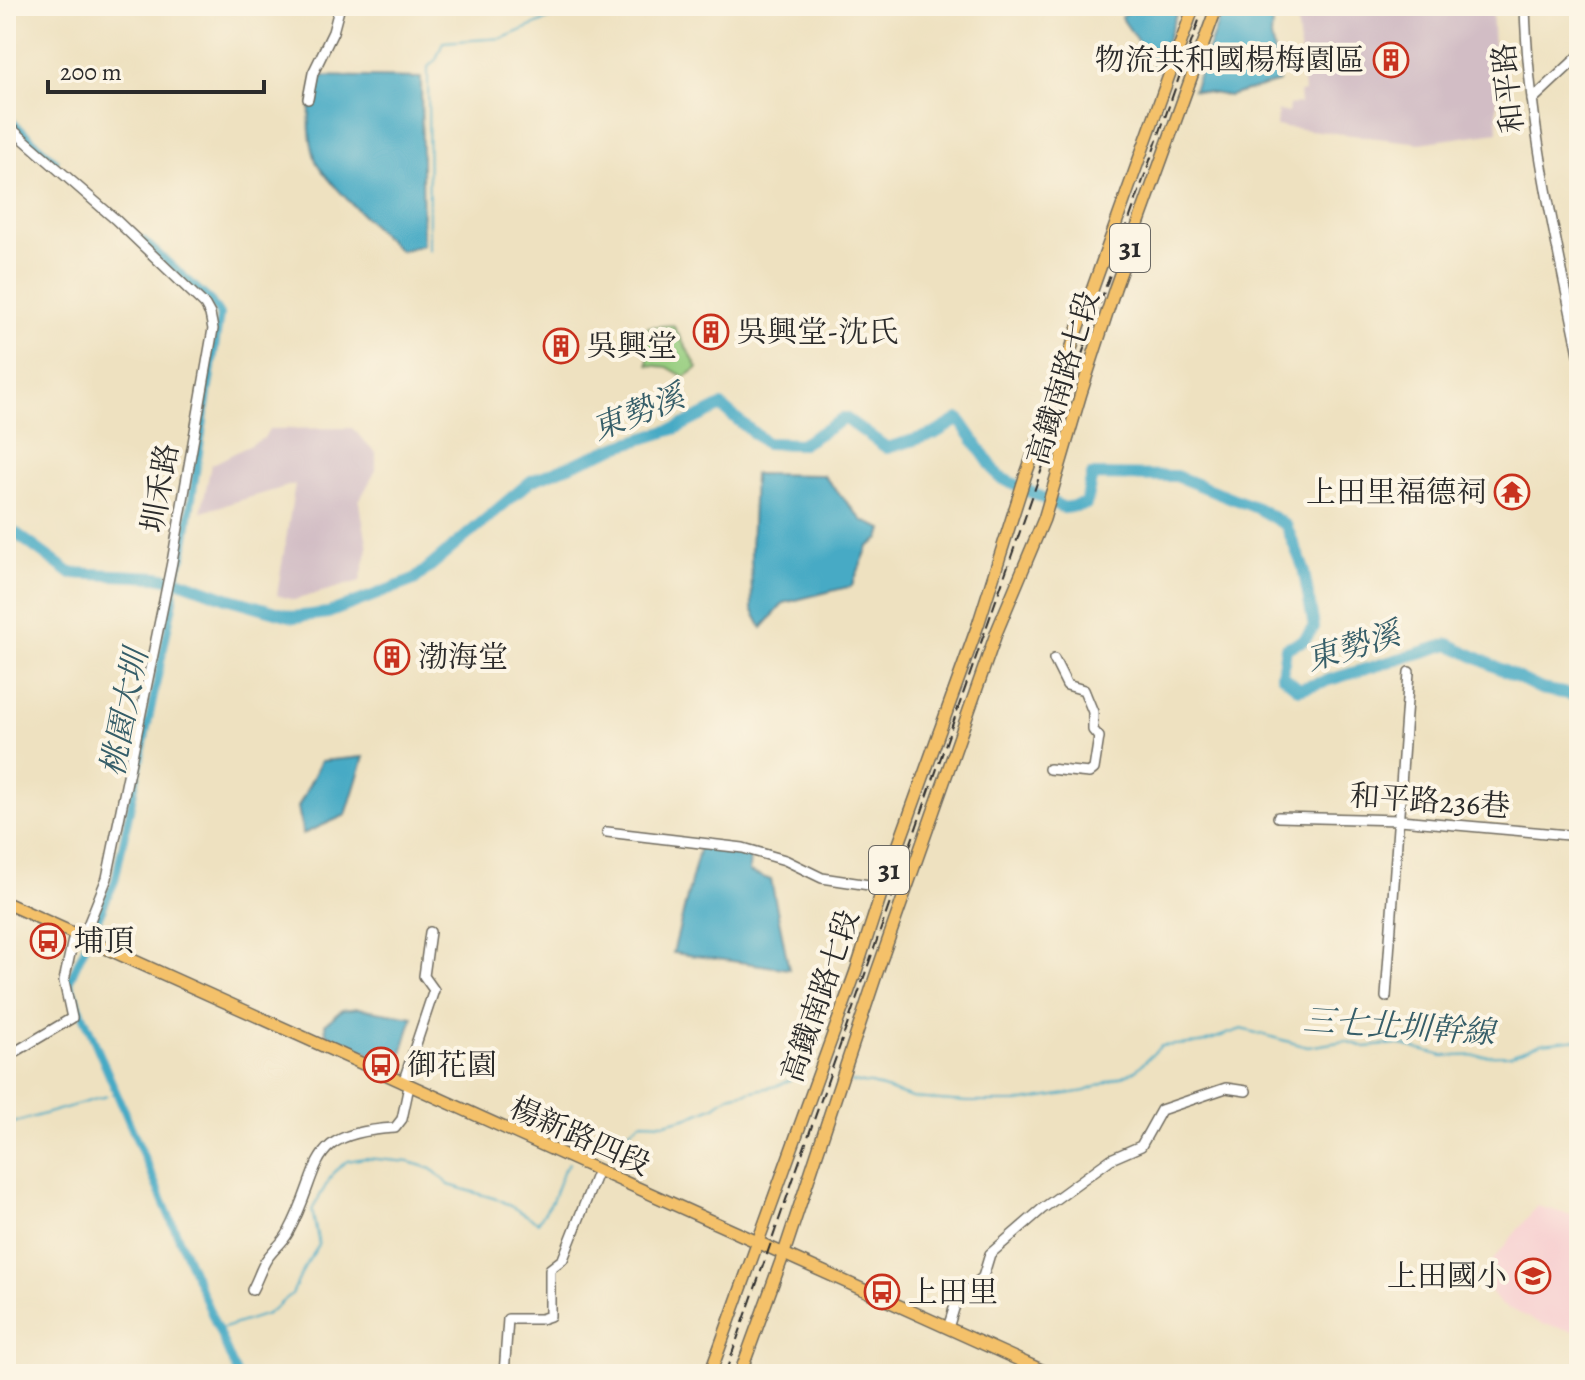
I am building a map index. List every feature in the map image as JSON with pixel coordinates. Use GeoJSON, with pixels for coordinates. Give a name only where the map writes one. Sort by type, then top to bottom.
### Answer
{"type":"FeatureCollection","features":[{"type":"Feature","properties":{"kind":"main road","name":"高鐵南路七段"},"geometry":{"type":"LineString","coordinates":[[710,1374],[978,625],[998,544],[1019,497],[1194,6]]}},
{"type":"Feature","properties":{"kind":"main road","name":"高鐵南路七段"},"geometry":{"type":"LineString","coordinates":[[740,1374],[784,1253],[877,972],[1053,493],[1110,303],[1217,6]]}},
{"type":"Feature","properties":{"kind":"main road","name":"楊新路四段"},"geometry":{"type":"LineString","coordinates":[[6,903],[1050,1374]]}},
{"type":"Feature","properties":{"kind":"street"},"geometry":{"type":"LineString","coordinates":[[308,99],[313,73],[333,32],[340,6]]}},
{"type":"Feature","properties":{"kind":"street","name":"和平路"},"geometry":{"type":"LineString","coordinates":[[1525,6],[1526,54],[1541,166],[1579,354]]}},
{"type":"Feature","properties":{"kind":"street"},"geometry":{"type":"LineString","coordinates":[[1532,100],[1579,56]]}},
{"type":"Feature","properties":{"kind":"street","name":"圳禾路"},"geometry":{"type":"LineString","coordinates":[[6,124],[115,219],[205,305],[213,329],[166,590],[107,878],[64,981],[72,1018],[15,1052],[6,1051]]}},
{"type":"Feature","properties":{"kind":"street"},"geometry":{"type":"LineString","coordinates":[[1049,769],[1089,773],[1094,769],[1099,737],[1093,730],[1093,712],[1084,690],[1067,685],[1054,659]]}},
{"type":"Feature","properties":{"kind":"street"},"geometry":{"type":"LineString","coordinates":[[1386,997],[1409,672]]}},
{"type":"Feature","properties":{"kind":"street","name":"和平路236巷"},"geometry":{"type":"LineString","coordinates":[[1278,817],[1400,820],[1579,836]]}},
{"type":"Feature","properties":{"kind":"street"},"geometry":{"type":"LineString","coordinates":[[607,832],[743,848],[785,860],[822,878],[869,885]]}},
{"type":"Feature","properties":{"kind":"street"},"geometry":{"type":"LineString","coordinates":[[252,1290],[266,1260],[287,1235],[320,1155],[331,1142],[369,1129],[395,1128],[402,1119],[406,1084],[434,990],[424,976],[430,932]]}},
{"type":"Feature","properties":{"kind":"street"},"geometry":{"type":"LineString","coordinates":[[948,1328],[957,1299],[983,1277],[990,1254],[1042,1209],[1111,1159],[1141,1146],[1161,1110],[1226,1088],[1246,1091]]}},
{"type":"Feature","properties":{"kind":"street"},"geometry":{"type":"LineString","coordinates":[[504,1374],[508,1319],[547,1319],[550,1316],[550,1269],[563,1259],[598,1170]]}},
{"type":"Feature","properties":{"kind":"shaded area","name":"物流共和國楊梅園區"},"geometry":{"type":"Polygon","coordinates":[[[1296,6],[1492,6],[1498,132],[1420,143],[1276,126],[1278,111],[1288,113],[1289,105],[1300,104],[1299,92],[1304,92],[1296,6]]]}},
{"type":"Feature","properties":{"kind":"shaded area"},"geometry":{"type":"Polygon","coordinates":[[[352,428],[376,453],[376,470],[359,501],[368,548],[360,581],[294,600],[277,595],[295,484],[201,512],[211,465],[264,438],[269,429],[352,428]]]}},
{"type":"Feature","properties":{"kind":"shaded area","name":"上田國小"},"geometry":{"type":"Polygon","coordinates":[[[1537,1206],[1579,1217],[1579,1332],[1542,1324],[1501,1305],[1485,1285],[1488,1266],[1537,1206]]]}},
{"type":"Feature","properties":{"kind":"green space"},"geometry":{"type":"Polygon","coordinates":[[[673,325],[698,368],[685,377],[667,367],[648,365],[648,327],[673,325]]]}},
{"type":"Feature","properties":{"kind":"water"},"geometry":{"type":"Polygon","coordinates":[[[1140,6],[1179,6],[1157,69],[1121,17],[1140,6]]]}},
{"type":"Feature","properties":{"kind":"water"},"geometry":{"type":"Polygon","coordinates":[[[1224,6],[1273,6],[1271,37],[1279,82],[1229,96],[1193,90],[1224,6]]]}},
{"type":"Feature","properties":{"kind":"water"},"geometry":{"type":"Polygon","coordinates":[[[315,76],[421,78],[423,245],[400,251],[354,207],[320,168],[310,129],[315,76]]]}},
{"type":"Feature","properties":{"kind":"water"},"geometry":{"type":"Polygon","coordinates":[[[754,474],[823,475],[863,521],[883,529],[880,539],[868,547],[852,586],[784,603],[762,628],[752,609],[754,474]]]}},
{"type":"Feature","properties":{"kind":"water"},"geometry":{"type":"Polygon","coordinates":[[[364,757],[346,815],[303,834],[298,807],[321,761],[364,757]]]}},
{"type":"Feature","properties":{"kind":"water"},"geometry":{"type":"Polygon","coordinates":[[[700,846],[750,852],[749,872],[771,880],[789,969],[673,953],[700,846]]]}},
{"type":"Feature","properties":{"kind":"water"},"geometry":{"type":"Polygon","coordinates":[[[358,1008],[413,1017],[398,1066],[326,1034],[325,1024],[342,1010],[358,1008]]]}},
{"type":"Feature","properties":{"kind":"waterway"},"geometry":{"type":"LineString","coordinates":[[429,250],[428,67],[436,60],[443,42],[503,38],[573,9],[613,6]]}},
{"type":"Feature","properties":{"kind":"waterway","name":"桃園大圳"},"geometry":{"type":"LineString","coordinates":[[6,116],[55,161]]}},
{"type":"Feature","properties":{"kind":"waterway","name":"桃園大圳"},"geometry":{"type":"LineString","coordinates":[[143,240],[211,301],[220,315],[183,557],[175,578],[174,600],[115,881],[69,982],[237,1374]]}},
{"type":"Feature","properties":{"kind":"waterway","name":"東勢溪"},"geometry":{"type":"LineString","coordinates":[[6,526],[70,573],[180,581],[294,617],[328,613],[414,580],[531,481],[619,446],[677,428],[721,406],[766,443],[802,444],[845,418],[887,448],[934,434],[959,419],[999,477],[1064,508],[1086,504],[1092,475],[1176,476],[1257,508],[1286,525],[1303,567],[1314,627],[1304,640],[1286,648],[1282,675],[1299,689],[1449,644],[1541,689],[1579,696]]}},
{"type":"Feature","properties":{"kind":"waterway","name":"三七北圳幹線"},"geometry":{"type":"LineString","coordinates":[[851,1082],[871,1084],[912,1098],[1018,1102],[1085,1091],[1135,1071],[1161,1046],[1201,1043],[1242,1029],[1308,1047],[1345,1041],[1365,1047],[1398,1044],[1443,1056],[1510,1055],[1542,1043],[1579,1039]]}},
{"type":"Feature","properties":{"kind":"waterway","name":"三七北圳幹線"},"geometry":{"type":"LineString","coordinates":[[577,1153],[620,1137],[641,1122],[665,1123],[689,1117],[729,1096],[776,1086],[802,1075]]}},
{"type":"Feature","properties":{"kind":"waterway"},"geometry":{"type":"LineString","coordinates":[[6,1125],[107,1096]]}},
{"type":"Feature","properties":{"kind":"waterway","name":"三七北圳幹線"},"geometry":{"type":"LineString","coordinates":[[217,1330],[267,1314],[292,1294],[319,1245],[312,1210],[333,1173],[347,1161],[365,1158],[409,1162],[432,1169],[449,1185],[500,1200],[538,1222],[552,1201],[569,1163]]}},
{"type":"Feature","properties":{"kind":"railway"},"geometry":{"type":"LineString","coordinates":[[725,1374],[1204,6]]}},
{"type":"Feature","properties":{"kind":"place","name":"物流共和國楊梅園區"},"geometry":{"type":"Point","coordinates":[1391,60]}},
{"type":"Feature","properties":{"kind":"place","name":"吳興堂-沈氏"},"geometry":{"type":"Point","coordinates":[711,332]}},
{"type":"Feature","properties":{"kind":"place","name":"吳興堂"},"geometry":{"type":"Point","coordinates":[561,346]}},
{"type":"Feature","properties":{"kind":"place","name":"上田里福德祠"},"geometry":{"type":"Point","coordinates":[1512,492]}},
{"type":"Feature","properties":{"kind":"place","name":"渤海堂"},"geometry":{"type":"Point","coordinates":[392,657]}},
{"type":"Feature","properties":{"kind":"place","name":"埔頂"},"geometry":{"type":"Point","coordinates":[48,941]}},
{"type":"Feature","properties":{"kind":"place","name":"御花園"},"geometry":{"type":"Point","coordinates":[381,1065]}},
{"type":"Feature","properties":{"kind":"place","name":"上田國小"},"geometry":{"type":"Point","coordinates":[1533,1276]}},
{"type":"Feature","properties":{"kind":"place","name":"上田里"},"geometry":{"type":"Point","coordinates":[882,1292]}}]}
